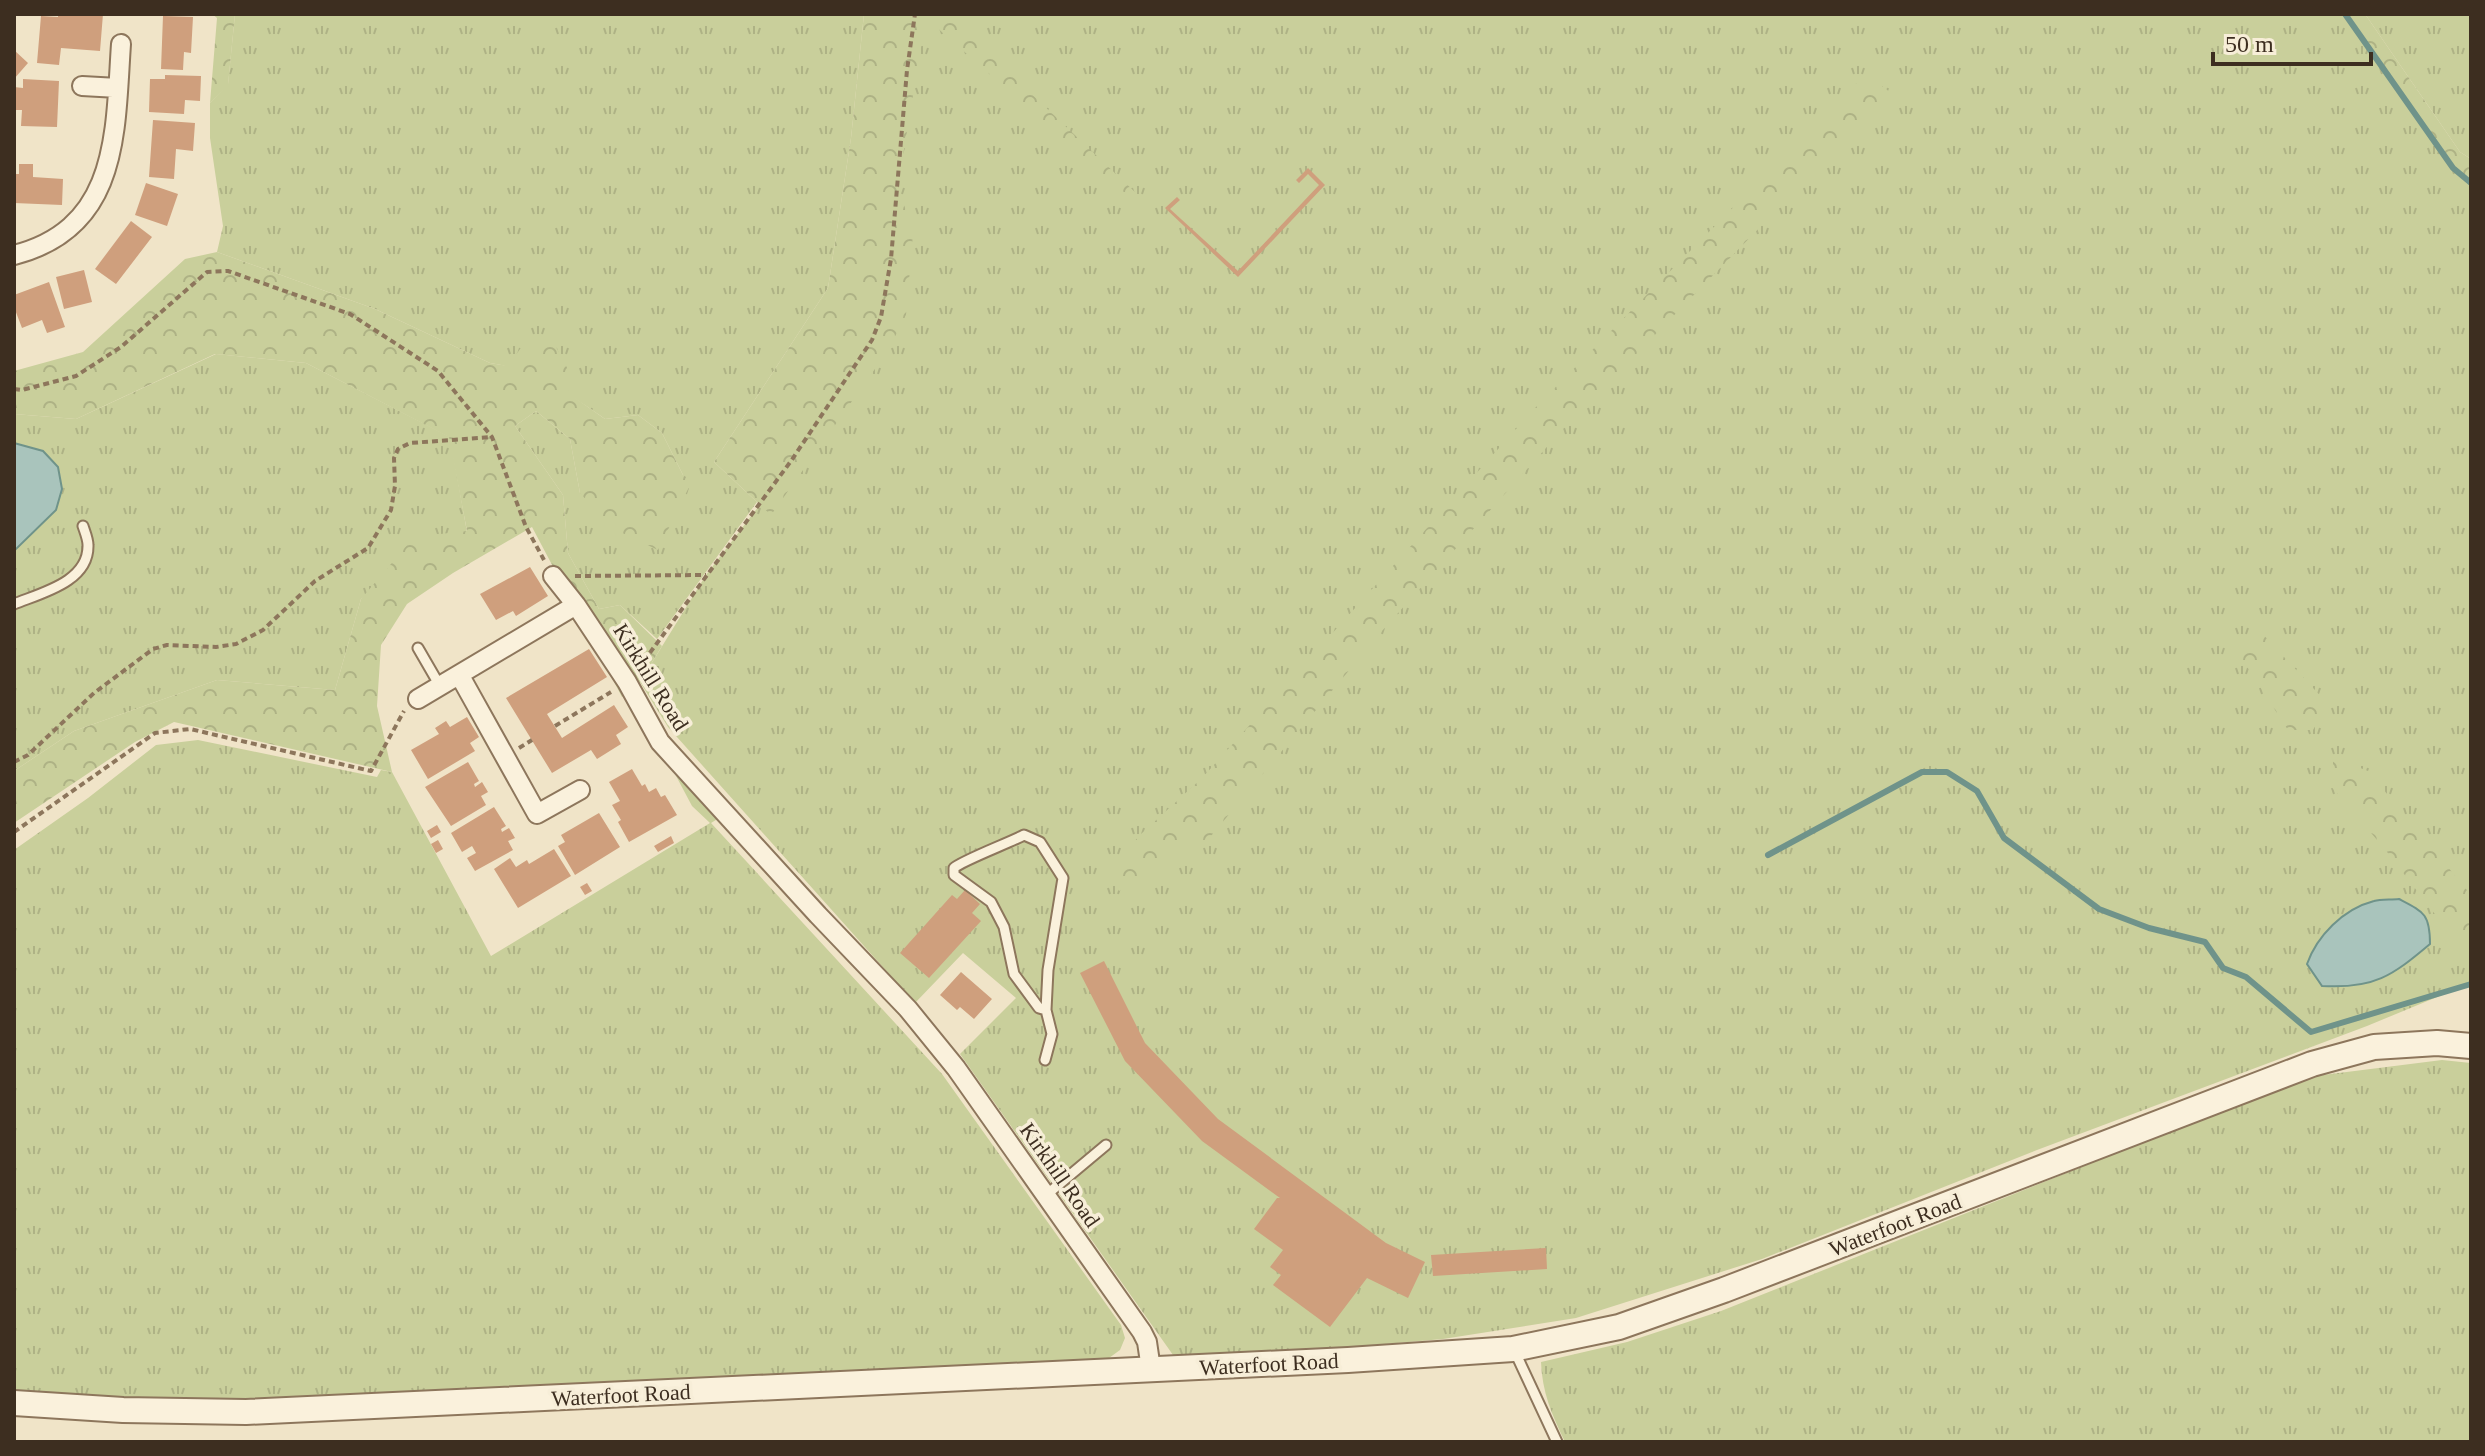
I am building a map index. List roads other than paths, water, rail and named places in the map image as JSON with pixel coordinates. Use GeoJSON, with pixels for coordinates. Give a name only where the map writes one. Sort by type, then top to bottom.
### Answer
{"type":"FeatureCollection","features":[{"type":"Feature","properties":{"kind":"street"},"geometry":{"type":"LineString","coordinates":[[14,255],[59,234],[80,215],[101,188],[112,157],[121,44]]}},
{"type":"Feature","properties":{"kind":"street"},"geometry":{"type":"LineString","coordinates":[[82,86],[118,88]]}},
{"type":"Feature","properties":{"kind":"street","name":"Kirkhill Road"},"geometry":{"type":"LineString","coordinates":[[553,576],[627,682],[660,742],[908,1009],[956,1068],[1142,1332],[1147,1342],[1151,1369]]}},
{"type":"Feature","properties":{"kind":"street"},"geometry":{"type":"LineString","coordinates":[[418,699],[576,605]]}},
{"type":"Feature","properties":{"kind":"street"},"geometry":{"type":"LineString","coordinates":[[460,676],[537,814],[580,790]]}},
{"type":"Feature","properties":{"kind":"street","name":"Waterfoot Road"},"geometry":{"type":"LineString","coordinates":[[14,1403],[123,1410],[246,1412],[1513,1349],[1619,1327],[1709,1296],[2312,1064],[2374,1047],[2437,1043],[2471,1046]]}},
{"type":"Feature","properties":{"kind":"lane"},"geometry":{"type":"LineString","coordinates":[[14,604],[73,577],[85,561],[88,544],[83,526]]}},
{"type":"Feature","properties":{"kind":"lane"},"geometry":{"type":"LineString","coordinates":[[418,648],[440,686]]}},
{"type":"Feature","properties":{"kind":"lane"},"geometry":{"type":"LineString","coordinates":[[1045,1060],[1052,1034],[1046,1010],[1048,970],[1063,878],[1040,842],[1024,835],[982,856],[959,863],[954,868],[954,875],[991,902],[1004,927],[1014,974],[1039,1008],[1046,1010]]}},
{"type":"Feature","properties":{"kind":"lane"},"geometry":{"type":"LineString","coordinates":[[1045,1196],[1106,1145]]}},
{"type":"Feature","properties":{"kind":"lane"},"geometry":{"type":"LineString","coordinates":[[1513,1349],[1557,1442]]}},
{"type":"Feature","properties":{"kind":"water"},"geometry":{"type":"Polygon","coordinates":[[[14,443],[43,451],[58,467],[62,489],[56,510],[14,551],[14,443]]]}},
{"type":"Feature","properties":{"kind":"water"},"geometry":{"type":"Polygon","coordinates":[[[2399,899],[2424,915],[2429,926],[2430,944],[2381,978],[2355,985],[2322,986],[2307,964],[2324,934],[2352,910],[2377,900],[2399,899]]]}},
{"type":"Feature","properties":{"kind":"waterway"},"geometry":{"type":"LineString","coordinates":[[2345,14],[2453,168],[2471,183]]}},
{"type":"Feature","properties":{"kind":"waterway"},"geometry":{"type":"LineString","coordinates":[[1768,855],[1922,772],[1947,772],[1977,791],[2004,838],[2099,909],[2149,928],[2205,942],[2223,968],[2246,977],[2311,1032],[2471,984]]}}]}
